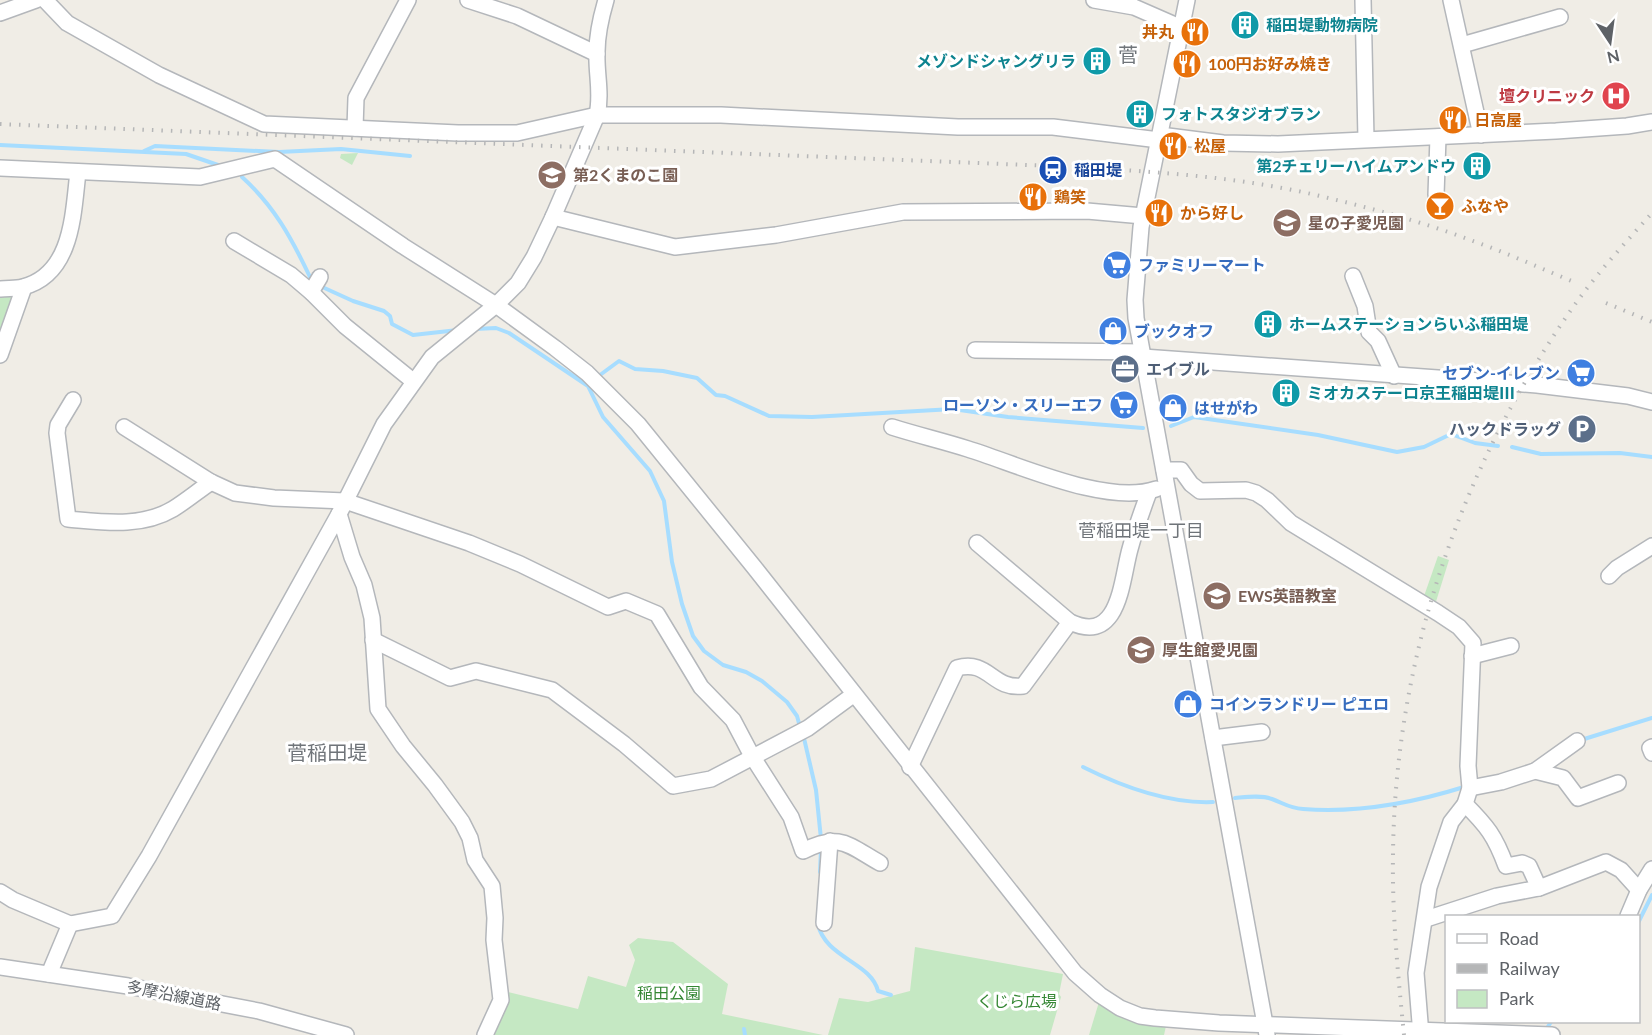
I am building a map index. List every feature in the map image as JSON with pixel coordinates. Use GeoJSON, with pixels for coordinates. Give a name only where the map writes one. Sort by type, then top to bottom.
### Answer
{"type":"FeatureCollection","features":[{"type":"Feature","properties":{"kind":"street"},"geometry":{"type":"LineString","coordinates":[[0,13],[36,0]]}},
{"type":"Feature","properties":{"kind":"street"},"geometry":{"type":"LineString","coordinates":[[45,0],[67,23],[159,75],[264,124],[458,133],[517,133],[597,115],[721,115],[958,127],[1053,127],[1223,143],[1278,144],[1556,131],[1652,122]]}},
{"type":"Feature","properties":{"kind":"street"},"geometry":{"type":"LineString","coordinates":[[355,128],[356,98],[408,0]]}},
{"type":"Feature","properties":{"kind":"street"},"geometry":{"type":"LineString","coordinates":[[468,0],[517,16],[597,54]]}},
{"type":"Feature","properties":{"kind":"street"},"geometry":{"type":"LineString","coordinates":[[0,892],[13,900],[70,924],[112,916],[149,856],[342,508],[384,424],[432,357],[496,305],[518,283],[534,257],[597,115],[600,99],[597,54],[600,21],[606,0]]}},
{"type":"Feature","properties":{"kind":"street"},"geometry":{"type":"LineString","coordinates":[[1094,0],[1134,8],[1182,28]]}},
{"type":"Feature","properties":{"kind":"street"},"geometry":{"type":"LineString","coordinates":[[1187,0],[1143,216],[1138,251],[1136,318],[1266,1029]]}},
{"type":"Feature","properties":{"kind":"street"},"geometry":{"type":"LineString","coordinates":[[1364,0],[1366,139]]}},
{"type":"Feature","properties":{"kind":"street"},"geometry":{"type":"LineString","coordinates":[[1451,0],[1481,135]]}},
{"type":"Feature","properties":{"kind":"street"},"geometry":{"type":"LineString","coordinates":[[1462,45],[1560,17]]}},
{"type":"Feature","properties":{"kind":"street"},"geometry":{"type":"LineString","coordinates":[[1436,195],[1438,137]]}},
{"type":"Feature","properties":{"kind":"street"},"geometry":{"type":"LineString","coordinates":[[0,168],[200,177],[275,159],[403,246],[496,305],[587,373],[638,424],[1075,973],[1106,999],[1140,1016],[1193,1028],[1219,1023],[1266,1029],[1421,1032],[1536,1031],[1552,1035]]}},
{"type":"Feature","properties":{"kind":"street"},"geometry":{"type":"LineString","coordinates":[[0,289],[24,287],[41,279],[56,265],[70,237],[78,172]]}},
{"type":"Feature","properties":{"kind":"street"},"geometry":{"type":"LineString","coordinates":[[553,217],[675,247],[776,235],[903,212],[1087,211],[1143,216]]}},
{"type":"Feature","properties":{"kind":"street"},"geometry":{"type":"LineString","coordinates":[[234,240],[291,274],[315,285],[345,326],[413,381]]}},
{"type":"Feature","properties":{"kind":"street"},"geometry":{"type":"LineString","coordinates":[[1353,276],[1365,306],[1369,332],[1378,341],[1394,376]]}},
{"type":"Feature","properties":{"kind":"street"},"geometry":{"type":"LineString","coordinates":[[0,356],[24,287]]}},
{"type":"Feature","properties":{"kind":"street"},"geometry":{"type":"LineString","coordinates":[[975,350],[1143,355],[1394,376],[1537,385],[1628,396],[1652,402]]}},
{"type":"Feature","properties":{"kind":"street"},"geometry":{"type":"LineString","coordinates":[[73,400],[58,425],[57,433],[68,519],[118,523],[155,517],[172,510],[211,482]]}},
{"type":"Feature","properties":{"kind":"street"},"geometry":{"type":"LineString","coordinates":[[124,427],[211,482],[235,493],[342,508],[469,543],[520,564],[608,607],[626,601],[657,614],[701,687],[733,720],[752,756],[791,817],[803,851],[823,842],[841,841],[880,863]]}},
{"type":"Feature","properties":{"kind":"street"},"geometry":{"type":"LineString","coordinates":[[892,427],[968,449],[1089,489],[1123,494],[1149,492],[1167,486]]}},
{"type":"Feature","properties":{"kind":"street"},"geometry":{"type":"LineString","coordinates":[[1164,470],[1181,470],[1191,484],[1200,491],[1246,490],[1261,496],[1291,523],[1458,627],[1473,643],[1468,766],[1470,788],[1465,804],[1451,822],[1430,887],[1416,973],[1421,1032]]}},
{"type":"Feature","properties":{"kind":"street"},"geometry":{"type":"LineString","coordinates":[[977,543],[1070,622],[1087,628],[1097,627],[1116,608],[1130,548],[1149,492]]}},
{"type":"Feature","properties":{"kind":"street"},"geometry":{"type":"LineString","coordinates":[[342,508],[352,557],[364,585],[372,618],[378,709],[403,746],[462,822],[470,838],[475,860],[492,886],[495,918],[494,940],[501,1000],[485,1035]]}},
{"type":"Feature","properties":{"kind":"street"},"geometry":{"type":"LineString","coordinates":[[1609,576],[1617,568],[1652,546]]}},
{"type":"Feature","properties":{"kind":"street"},"geometry":{"type":"LineString","coordinates":[[910,767],[957,668],[972,666],[989,673],[1005,686],[1023,686],[1070,622]]}},
{"type":"Feature","properties":{"kind":"street"},"geometry":{"type":"LineString","coordinates":[[373,640],[450,678],[476,670],[552,690],[624,744],[673,786],[711,779],[802,731],[854,695]]}},
{"type":"Feature","properties":{"kind":"street"},"geometry":{"type":"LineString","coordinates":[[1472,656],[1511,646]]}},
{"type":"Feature","properties":{"kind":"street"},"geometry":{"type":"LineString","coordinates":[[1213,738],[1262,732]]}},
{"type":"Feature","properties":{"kind":"street"},"geometry":{"type":"LineString","coordinates":[[1470,788],[1501,782],[1535,771],[1577,741]]}},
{"type":"Feature","properties":{"kind":"street"},"geometry":{"type":"LineString","coordinates":[[1652,747],[1650,748],[1652,753]]}},
{"type":"Feature","properties":{"kind":"street"},"geometry":{"type":"LineString","coordinates":[[1535,771],[1563,778],[1578,798],[1618,783]]}},
{"type":"Feature","properties":{"kind":"street"},"geometry":{"type":"LineString","coordinates":[[1465,804],[1488,827],[1497,842],[1506,866],[1522,863],[1529,866],[1539,888]]}},
{"type":"Feature","properties":{"kind":"street"},"geometry":{"type":"LineString","coordinates":[[823,842],[824,923]]}},
{"type":"Feature","properties":{"kind":"street"},"geometry":{"type":"LineString","coordinates":[[1426,920],[1497,896],[1539,888],[1606,862],[1621,870],[1639,890]]}},
{"type":"Feature","properties":{"kind":"street"},"geometry":{"type":"LineString","coordinates":[[1628,915],[1639,890],[1652,869]]}},
{"type":"Feature","properties":{"kind":"street"},"geometry":{"type":"LineString","coordinates":[[49,974],[70,924]]}},
{"type":"Feature","properties":{"kind":"street","name":"多摩沿線道路"},"geometry":{"type":"LineString","coordinates":[[0,967],[128,986],[259,1011],[346,1035]]}},
{"type":"Feature","properties":{"kind":"green space"},"geometry":{"type":"Polygon","coordinates":[[[358,153],[352,165],[340,158],[341,154],[358,153]]]}},
{"type":"Feature","properties":{"kind":"green space"},"geometry":{"type":"Polygon","coordinates":[[[17,295],[0,339],[0,296],[17,295]]]}},
{"type":"Feature","properties":{"kind":"green space"},"geometry":{"type":"Polygon","coordinates":[[[1438,556],[1449,560],[1434,608],[1423,599],[1438,556]]]}},
{"type":"Feature","properties":{"kind":"green space","name":"稲田公園"},"geometry":{"type":"Polygon","coordinates":[[[638,938],[673,942],[728,984],[722,1014],[823,1035],[489,1035],[504,991],[578,1009],[588,976],[626,987],[635,960],[629,945],[638,938]]]}},
{"type":"Feature","properties":{"kind":"green space","name":"くじら広場"},"geometry":{"type":"Polygon","coordinates":[[[915,947],[1063,974],[1059,994],[1061,997],[1050,1035],[828,1035],[839,998],[868,1002],[910,991],[915,947]]]}},
{"type":"Feature","properties":{"kind":"green space"},"geometry":{"type":"Polygon","coordinates":[[[1099,1002],[1166,1026],[1164,1035],[1089,1035],[1099,1002]]]}},
{"type":"Feature","properties":{"kind":"waterway"},"geometry":{"type":"LineString","coordinates":[[0,145],[186,154],[218,165]]}},
{"type":"Feature","properties":{"kind":"waterway"},"geometry":{"type":"LineString","coordinates":[[144,151],[155,146],[279,152],[341,149],[410,156]]}},
{"type":"Feature","properties":{"kind":"waterway"},"geometry":{"type":"LineString","coordinates":[[242,177],[273,211],[314,281]]}},
{"type":"Feature","properties":{"kind":"waterway"},"geometry":{"type":"LineString","coordinates":[[320,286],[353,301],[384,311],[390,316],[392,324],[413,335],[458,330]]}},
{"type":"Feature","properties":{"kind":"waterway"},"geometry":{"type":"LineString","coordinates":[[475,329],[496,328],[509,333],[588,386],[603,417],[650,471],[664,501],[672,562],[682,604],[693,636],[704,651],[723,665],[746,672],[762,681],[787,702],[797,716],[800,727]]}},
{"type":"Feature","properties":{"kind":"waterway"},"geometry":{"type":"LineString","coordinates":[[600,375],[619,361],[635,369],[663,371],[697,378],[716,395],[725,396],[769,416],[812,417],[953,409],[1008,417],[1143,428]]}},
{"type":"Feature","properties":{"kind":"waterway"},"geometry":{"type":"LineString","coordinates":[[1171,426],[1194,417],[1318,435],[1397,452],[1424,447],[1451,434],[1475,443],[1498,446]]}},
{"type":"Feature","properties":{"kind":"waterway"},"geometry":{"type":"LineString","coordinates":[[1512,447],[1541,454],[1620,453],[1652,457]]}},
{"type":"Feature","properties":{"kind":"waterway"},"geometry":{"type":"LineString","coordinates":[[1581,740],[1652,718]]}},
{"type":"Feature","properties":{"kind":"waterway"},"geometry":{"type":"LineString","coordinates":[[803,734],[816,790],[821,839]]}},
{"type":"Feature","properties":{"kind":"waterway"},"geometry":{"type":"LineString","coordinates":[[1083,767],[1146,793],[1179,800],[1213,802]]}},
{"type":"Feature","properties":{"kind":"waterway"},"geometry":{"type":"LineString","coordinates":[[1235,798],[1263,797],[1290,807],[1343,810],[1384,806],[1464,787]]}},
{"type":"Feature","properties":{"kind":"waterway"},"geometry":{"type":"LineString","coordinates":[[820,872],[821,849]]}},
{"type":"Feature","properties":{"kind":"waterway"},"geometry":{"type":"LineString","coordinates":[[1640,919],[1652,895]]}},
{"type":"Feature","properties":{"kind":"waterway"},"geometry":{"type":"LineString","coordinates":[[818,924],[829,945],[867,973],[874,981],[878,991],[891,995]]}},
{"type":"Feature","properties":{"kind":"waterway"},"geometry":{"type":"LineString","coordinates":[[1545,1031],[1550,1023]]}},
{"type":"Feature","properties":{"kind":"waterway"},"geometry":{"type":"LineString","coordinates":[[744,1029],[745,1035]]}},
{"type":"Feature","properties":{"kind":"railway"},"geometry":{"type":"LineString","coordinates":[[0,124],[1053,166],[1187,175],[1287,189],[1378,211],[1454,234],[1574,282]]}},
{"type":"Feature","properties":{"kind":"railway"},"geometry":{"type":"LineString","coordinates":[[1404,1035],[1393,900],[1397,780],[1406,707],[1422,635],[1442,565],[1469,496],[1500,429],[1535,365],[1585,291],[1652,213]]}},
{"type":"Feature","properties":{"kind":"railway"},"geometry":{"type":"LineString","coordinates":[[1606,303],[1652,322]]}},
{"type":"Feature","properties":{"kind":"place","name":"稲田堤動物病院"},"geometry":{"type":"Point","coordinates":[1245,25]}},
{"type":"Feature","properties":{"kind":"place","name":"丼丸"},"geometry":{"type":"Point","coordinates":[1195,32]}},
{"type":"Feature","properties":{"kind":"place","name":"メゾンドシャングリラ"},"geometry":{"type":"Point","coordinates":[1097,61]}},
{"type":"Feature","properties":{"kind":"place","name":"100円お好み焼き"},"geometry":{"type":"Point","coordinates":[1187,64]}},
{"type":"Feature","properties":{"kind":"place","name":"壇クリニック"},"geometry":{"type":"Point","coordinates":[1616,96]}},
{"type":"Feature","properties":{"kind":"place","name":"フォトスタジオブラン"},"geometry":{"type":"Point","coordinates":[1140,114]}},
{"type":"Feature","properties":{"kind":"place","name":"日高屋"},"geometry":{"type":"Point","coordinates":[1453,120]}},
{"type":"Feature","properties":{"kind":"place","name":"松屋"},"geometry":{"type":"Point","coordinates":[1173,146]}},
{"type":"Feature","properties":{"kind":"place","name":"第2チェリーハイムアンドウ"},"geometry":{"type":"Point","coordinates":[1477,166]}},
{"type":"Feature","properties":{"kind":"place","name":"稲田堤"},"geometry":{"type":"Point","coordinates":[1053,170]}},
{"type":"Feature","properties":{"kind":"place","name":"第2くまのこ園"},"geometry":{"type":"Point","coordinates":[552,175]}},
{"type":"Feature","properties":{"kind":"place","name":"鶏笑"},"geometry":{"type":"Point","coordinates":[1033,197]}},
{"type":"Feature","properties":{"kind":"place","name":"ふなや"},"geometry":{"type":"Point","coordinates":[1440,206]}},
{"type":"Feature","properties":{"kind":"place","name":"から好し"},"geometry":{"type":"Point","coordinates":[1159,213]}},
{"type":"Feature","properties":{"kind":"place","name":"星の子愛児園"},"geometry":{"type":"Point","coordinates":[1287,223]}},
{"type":"Feature","properties":{"kind":"place","name":"ファミリーマート"},"geometry":{"type":"Point","coordinates":[1117,265]}},
{"type":"Feature","properties":{"kind":"place","name":"ホームステーションらいふ稲田堤"},"geometry":{"type":"Point","coordinates":[1268,324]}},
{"type":"Feature","properties":{"kind":"place","name":"ブックオフ"},"geometry":{"type":"Point","coordinates":[1113,331]}},
{"type":"Feature","properties":{"kind":"place","name":"エイブル"},"geometry":{"type":"Point","coordinates":[1125,369]}},
{"type":"Feature","properties":{"kind":"place","name":"セブン-イレブン"},"geometry":{"type":"Point","coordinates":[1581,373]}},
{"type":"Feature","properties":{"kind":"place","name":"ミオカステーロ京王稲田堤Ⅲ"},"geometry":{"type":"Point","coordinates":[1286,393]}},
{"type":"Feature","properties":{"kind":"place","name":"ローソン・スリーエフ"},"geometry":{"type":"Point","coordinates":[1124,405]}},
{"type":"Feature","properties":{"kind":"place","name":"はせがわ"},"geometry":{"type":"Point","coordinates":[1173,408]}},
{"type":"Feature","properties":{"kind":"place","name":"ハックドラッグ"},"geometry":{"type":"Point","coordinates":[1582,429]}},
{"type":"Feature","properties":{"kind":"place","name":"EWS英語教室"},"geometry":{"type":"Point","coordinates":[1217,596]}},
{"type":"Feature","properties":{"kind":"place","name":"厚生館愛児園"},"geometry":{"type":"Point","coordinates":[1141,650]}},
{"type":"Feature","properties":{"kind":"place","name":"コインランドリー ピエロ"},"geometry":{"type":"Point","coordinates":[1188,704]}},
{"type":"Feature","properties":{"kind":"district","name":"菅"},"geometry":{"type":"Point","coordinates":[1128,55]}},
{"type":"Feature","properties":{"kind":"district","name":"菅稲田堤一丁目"},"geometry":{"type":"Point","coordinates":[1141,531]}},
{"type":"Feature","properties":{"kind":"district","name":"菅稲田堤"},"geometry":{"type":"Point","coordinates":[327,753]}}]}
